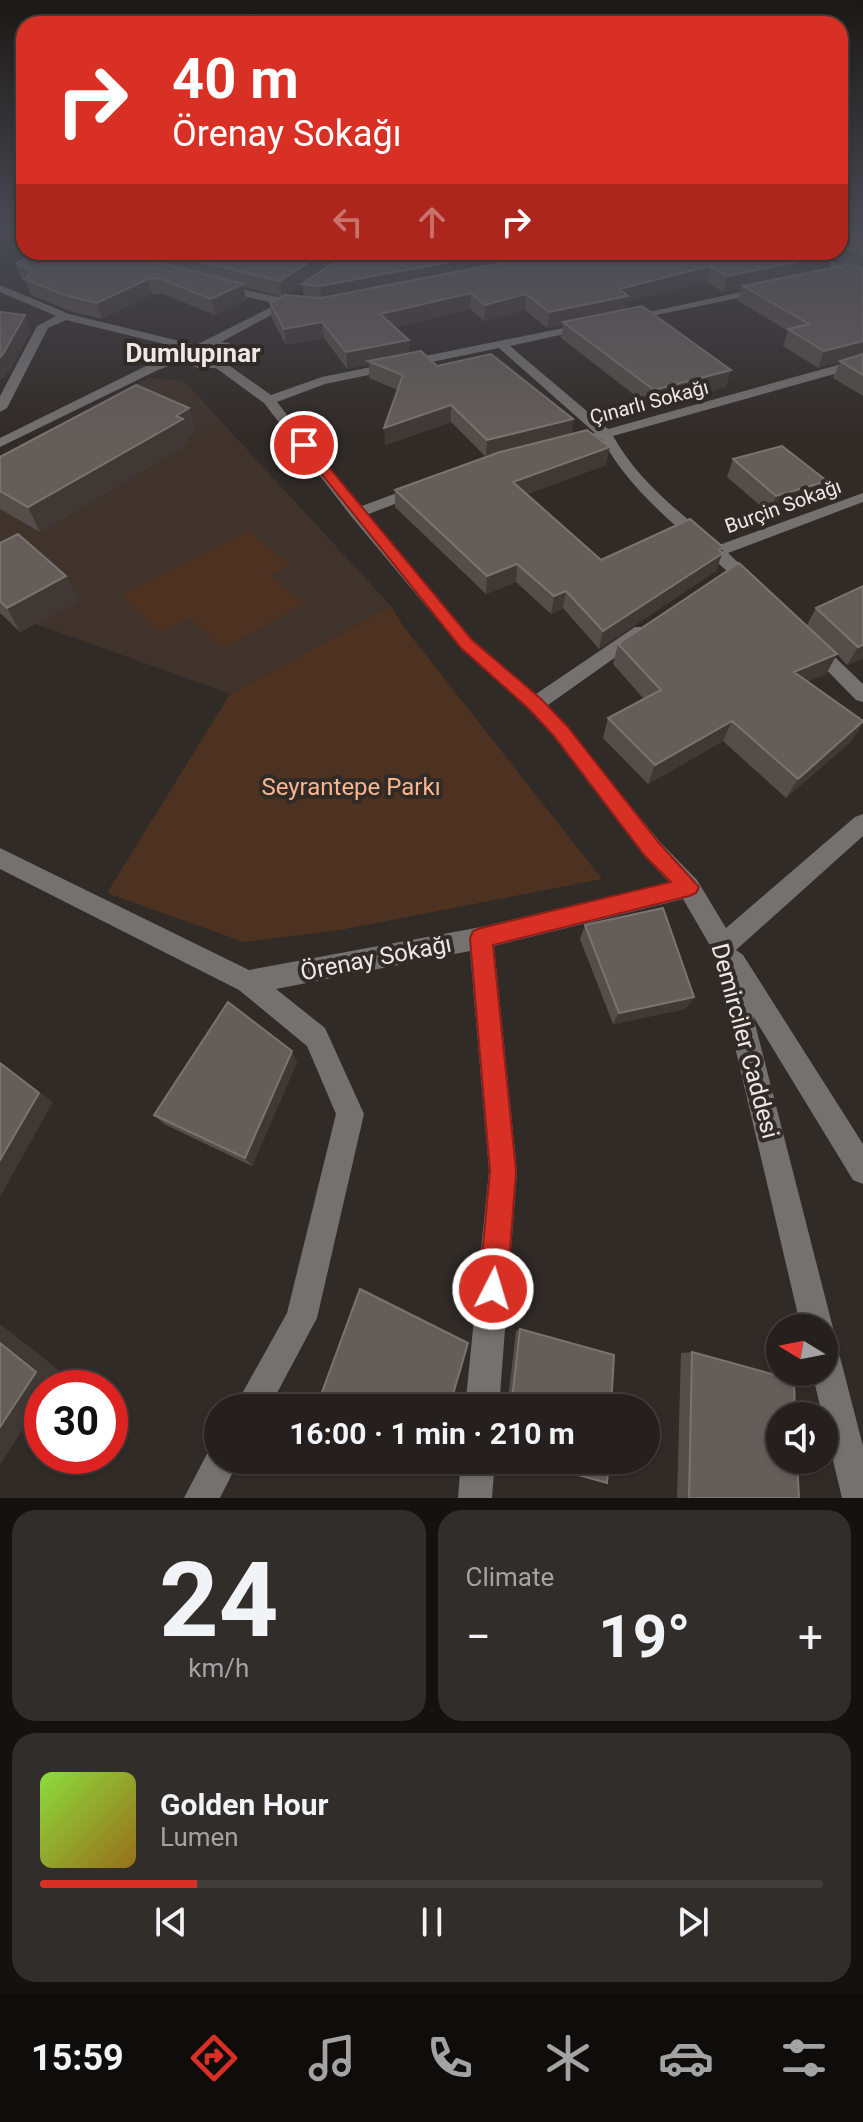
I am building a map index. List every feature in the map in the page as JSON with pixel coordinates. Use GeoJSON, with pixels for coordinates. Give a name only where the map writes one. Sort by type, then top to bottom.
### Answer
{"type":"FeatureCollection","features":[{"type":"Feature","properties":{"kind":"street"},"geometry":{"type":"LineString","coordinates":[[23,298],[65,316],[195,350],[220,345],[231,351],[229,358],[219,364],[196,365],[195,350]]}},
{"type":"Feature","properties":{"kind":"street"},"geometry":{"type":"LineString","coordinates":[[260,298],[310,307]]}},
{"type":"Feature","properties":{"kind":"street"},"geometry":{"type":"LineString","coordinates":[[0,443],[195,350],[293,298]]}},
{"type":"Feature","properties":{"kind":"street"},"geometry":{"type":"LineString","coordinates":[[621,319],[723,298]]}},
{"type":"Feature","properties":{"kind":"street"},"geometry":{"type":"LineString","coordinates":[[2,399],[37,325],[65,316]]}},
{"type":"Feature","properties":{"kind":"street"},"geometry":{"type":"LineString","coordinates":[[269,400],[322,381],[606,322]]}},
{"type":"Feature","properties":{"kind":"street"},"geometry":{"type":"LineString","coordinates":[[501,344],[606,435],[622,464],[648,495],[717,551],[730,574],[768,601]]}},
{"type":"Feature","properties":{"kind":"street","name":"Çınarlı Sokağı"},"geometry":{"type":"LineString","coordinates":[[562,446],[863,362]]}},
{"type":"Feature","properties":{"kind":"street","name":"Demirciler Caddesi"},"geometry":{"type":"LineString","coordinates":[[219,364],[269,400],[356,513],[467,644],[535,704],[560,731],[652,849],[689,887],[723,946],[814,1314]]}},
{"type":"Feature","properties":{"kind":"street"},"geometry":{"type":"LineString","coordinates":[[356,513],[430,486]]}},
{"type":"Feature","properties":{"kind":"street","name":"Burçin Sokağı"},"geometry":{"type":"LineString","coordinates":[[717,551],[863,497]]}},
{"type":"Feature","properties":{"kind":"street"},"geometry":{"type":"LineString","coordinates":[[535,704],[657,621]]}},
{"type":"Feature","properties":{"kind":"street"},"geometry":{"type":"LineString","coordinates":[[800,632],[863,695]]}},
{"type":"Feature","properties":{"kind":"street"},"geometry":{"type":"LineString","coordinates":[[863,823],[723,946],[863,1170]]}},
{"type":"Feature","properties":{"kind":"street"},"geometry":{"type":"LineString","coordinates":[[3,863],[248,982],[316,1037],[350,1114],[301,1318],[259,1394]]}},
{"type":"Feature","properties":{"kind":"street","name":"Örenay Sokağı"},"geometry":{"type":"LineString","coordinates":[[248,982],[481,938],[689,887]]}},
{"type":"Feature","properties":{"kind":"street"},"geometry":{"type":"LineString","coordinates":[[481,938],[503,1171],[483,1394]]}},
{"type":"Feature","properties":{"kind":"street"},"geometry":{"type":"LineString","coordinates":[[831,1386],[859,1498]]}},
{"type":"Feature","properties":{"kind":"street"},"geometry":{"type":"LineString","coordinates":[[201,1498],[214,1474]]}},
{"type":"Feature","properties":{"kind":"street"},"geometry":{"type":"LineString","coordinates":[[475,1498],[477,1474]]}},
{"type":"Feature","properties":{"kind":"shaded area"},"geometry":{"type":"Polygon","coordinates":[[[149,378],[184,381],[391,606],[230,694],[0,611],[0,466],[149,378]]]}},
{"type":"Feature","properties":{"kind":"green space"},"geometry":{"type":"Polygon","coordinates":[[[248,531],[290,564],[270,575],[304,603],[223,649],[190,618],[161,633],[122,594],[248,531]]]}},
{"type":"Feature","properties":{"kind":"green space","name":"Seyrantepe Parkı"},"geometry":{"type":"Polygon","coordinates":[[[391,606],[403,626],[602,879],[340,930],[244,942],[107,893],[230,694],[391,606]]]}},
{"type":"Feature","properties":{"kind":"building"},"geometry":{"type":"Polygon","coordinates":[[[76,298],[108,298],[97,303],[76,298]]]}},
{"type":"Feature","properties":{"kind":"building"},"geometry":{"type":"Polygon","coordinates":[[[280,298],[450,298],[380,314],[409,340],[346,352],[322,322],[284,329],[270,303],[280,298]]]}},
{"type":"Feature","properties":{"kind":"building"},"geometry":{"type":"Polygon","coordinates":[[[477,298],[511,298],[485,305],[477,298]]]}},
{"type":"Feature","properties":{"kind":"building"},"geometry":{"type":"Polygon","coordinates":[[[531,298],[619,298],[549,312],[531,298]]]}},
{"type":"Feature","properties":{"kind":"building"},"geometry":{"type":"Polygon","coordinates":[[[764,298],[863,298],[863,341],[824,351],[788,329],[809,324],[764,298]]]}},
{"type":"Feature","properties":{"kind":"building"},"geometry":{"type":"Polygon","coordinates":[[[642,306],[731,370],[654,390],[563,322],[642,306]]]}},
{"type":"Feature","properties":{"kind":"building"},"geometry":{"type":"Polygon","coordinates":[[[0,312],[25,315],[0,357],[0,312]]]}},
{"type":"Feature","properties":{"kind":"building"},"geometry":{"type":"Polygon","coordinates":[[[421,351],[437,366],[491,354],[573,419],[487,440],[451,405],[384,428],[403,375],[368,361],[421,351]]]}},
{"type":"Feature","properties":{"kind":"building"},"geometry":{"type":"Polygon","coordinates":[[[863,354],[863,375],[840,361],[863,354]]]}},
{"type":"Feature","properties":{"kind":"building"},"geometry":{"type":"Polygon","coordinates":[[[136,385],[189,408],[176,416],[183,419],[28,507],[0,491],[0,457],[136,385]]]}},
{"type":"Feature","properties":{"kind":"building"},"geometry":{"type":"Polygon","coordinates":[[[587,430],[610,447],[513,482],[601,560],[690,519],[724,548],[719,550],[723,553],[603,631],[566,591],[554,596],[517,564],[487,576],[395,490],[500,452],[587,430]]]}},
{"type":"Feature","properties":{"kind":"building"},"geometry":{"type":"Polygon","coordinates":[[[782,446],[827,481],[776,496],[733,459],[782,446]]]}},
{"type":"Feature","properties":{"kind":"building"},"geometry":{"type":"Polygon","coordinates":[[[18,534],[66,576],[7,608],[0,601],[0,543],[18,534]]]}},
{"type":"Feature","properties":{"kind":"building"},"geometry":{"type":"Polygon","coordinates":[[[739,563],[837,654],[794,672],[863,721],[798,779],[732,721],[655,765],[608,718],[661,690],[618,644],[739,563]]]}},
{"type":"Feature","properties":{"kind":"building"},"geometry":{"type":"Polygon","coordinates":[[[863,586],[863,645],[858,647],[816,608],[863,586]]]}},
{"type":"Feature","properties":{"kind":"building"},"geometry":{"type":"Polygon","coordinates":[[[663,908],[694,997],[619,1013],[585,925],[663,908]]]}},
{"type":"Feature","properties":{"kind":"building"},"geometry":{"type":"Polygon","coordinates":[[[228,1002],[292,1051],[245,1158],[154,1115],[228,1002]]]}},
{"type":"Feature","properties":{"kind":"building"},"geometry":{"type":"Polygon","coordinates":[[[0,1063],[39,1093],[0,1160],[0,1063]]]}},
{"type":"Feature","properties":{"kind":"building"},"geometry":{"type":"Polygon","coordinates":[[[360,1289],[468,1343],[453,1394],[321,1394],[360,1289]]]}},
{"type":"Feature","properties":{"kind":"building"},"geometry":{"type":"Polygon","coordinates":[[[520,1329],[614,1355],[612,1394],[513,1394],[520,1329]]]}},
{"type":"Feature","properties":{"kind":"building"},"geometry":{"type":"Polygon","coordinates":[[[0,1343],[34,1370],[24,1370],[24,1390],[0,1427],[0,1343]]]}},
{"type":"Feature","properties":{"kind":"building"},"geometry":{"type":"Polygon","coordinates":[[[692,1352],[766,1372],[766,1386],[794,1386],[795,1402],[766,1402],[766,1474],[798,1474],[799,1498],[689,1498],[692,1352]]]}},
{"type":"Feature","properties":{"kind":"building"},"geometry":{"type":"Polygon","coordinates":[[[575,1474],[608,1474],[607,1483],[575,1474]]]}},
{"type":"Feature","properties":{"kind":"district","name":"Dumlupınar"},"geometry":{"type":"Point","coordinates":[193,353]}},
{"type":"Feature","properties":{"kind":"route"},"geometry":{"type":"LineString","coordinates":[[304,445],[356,513],[467,644],[535,704],[560,731],[652,849],[689,887],[481,938],[503,1171],[493,1289]]}}]}
